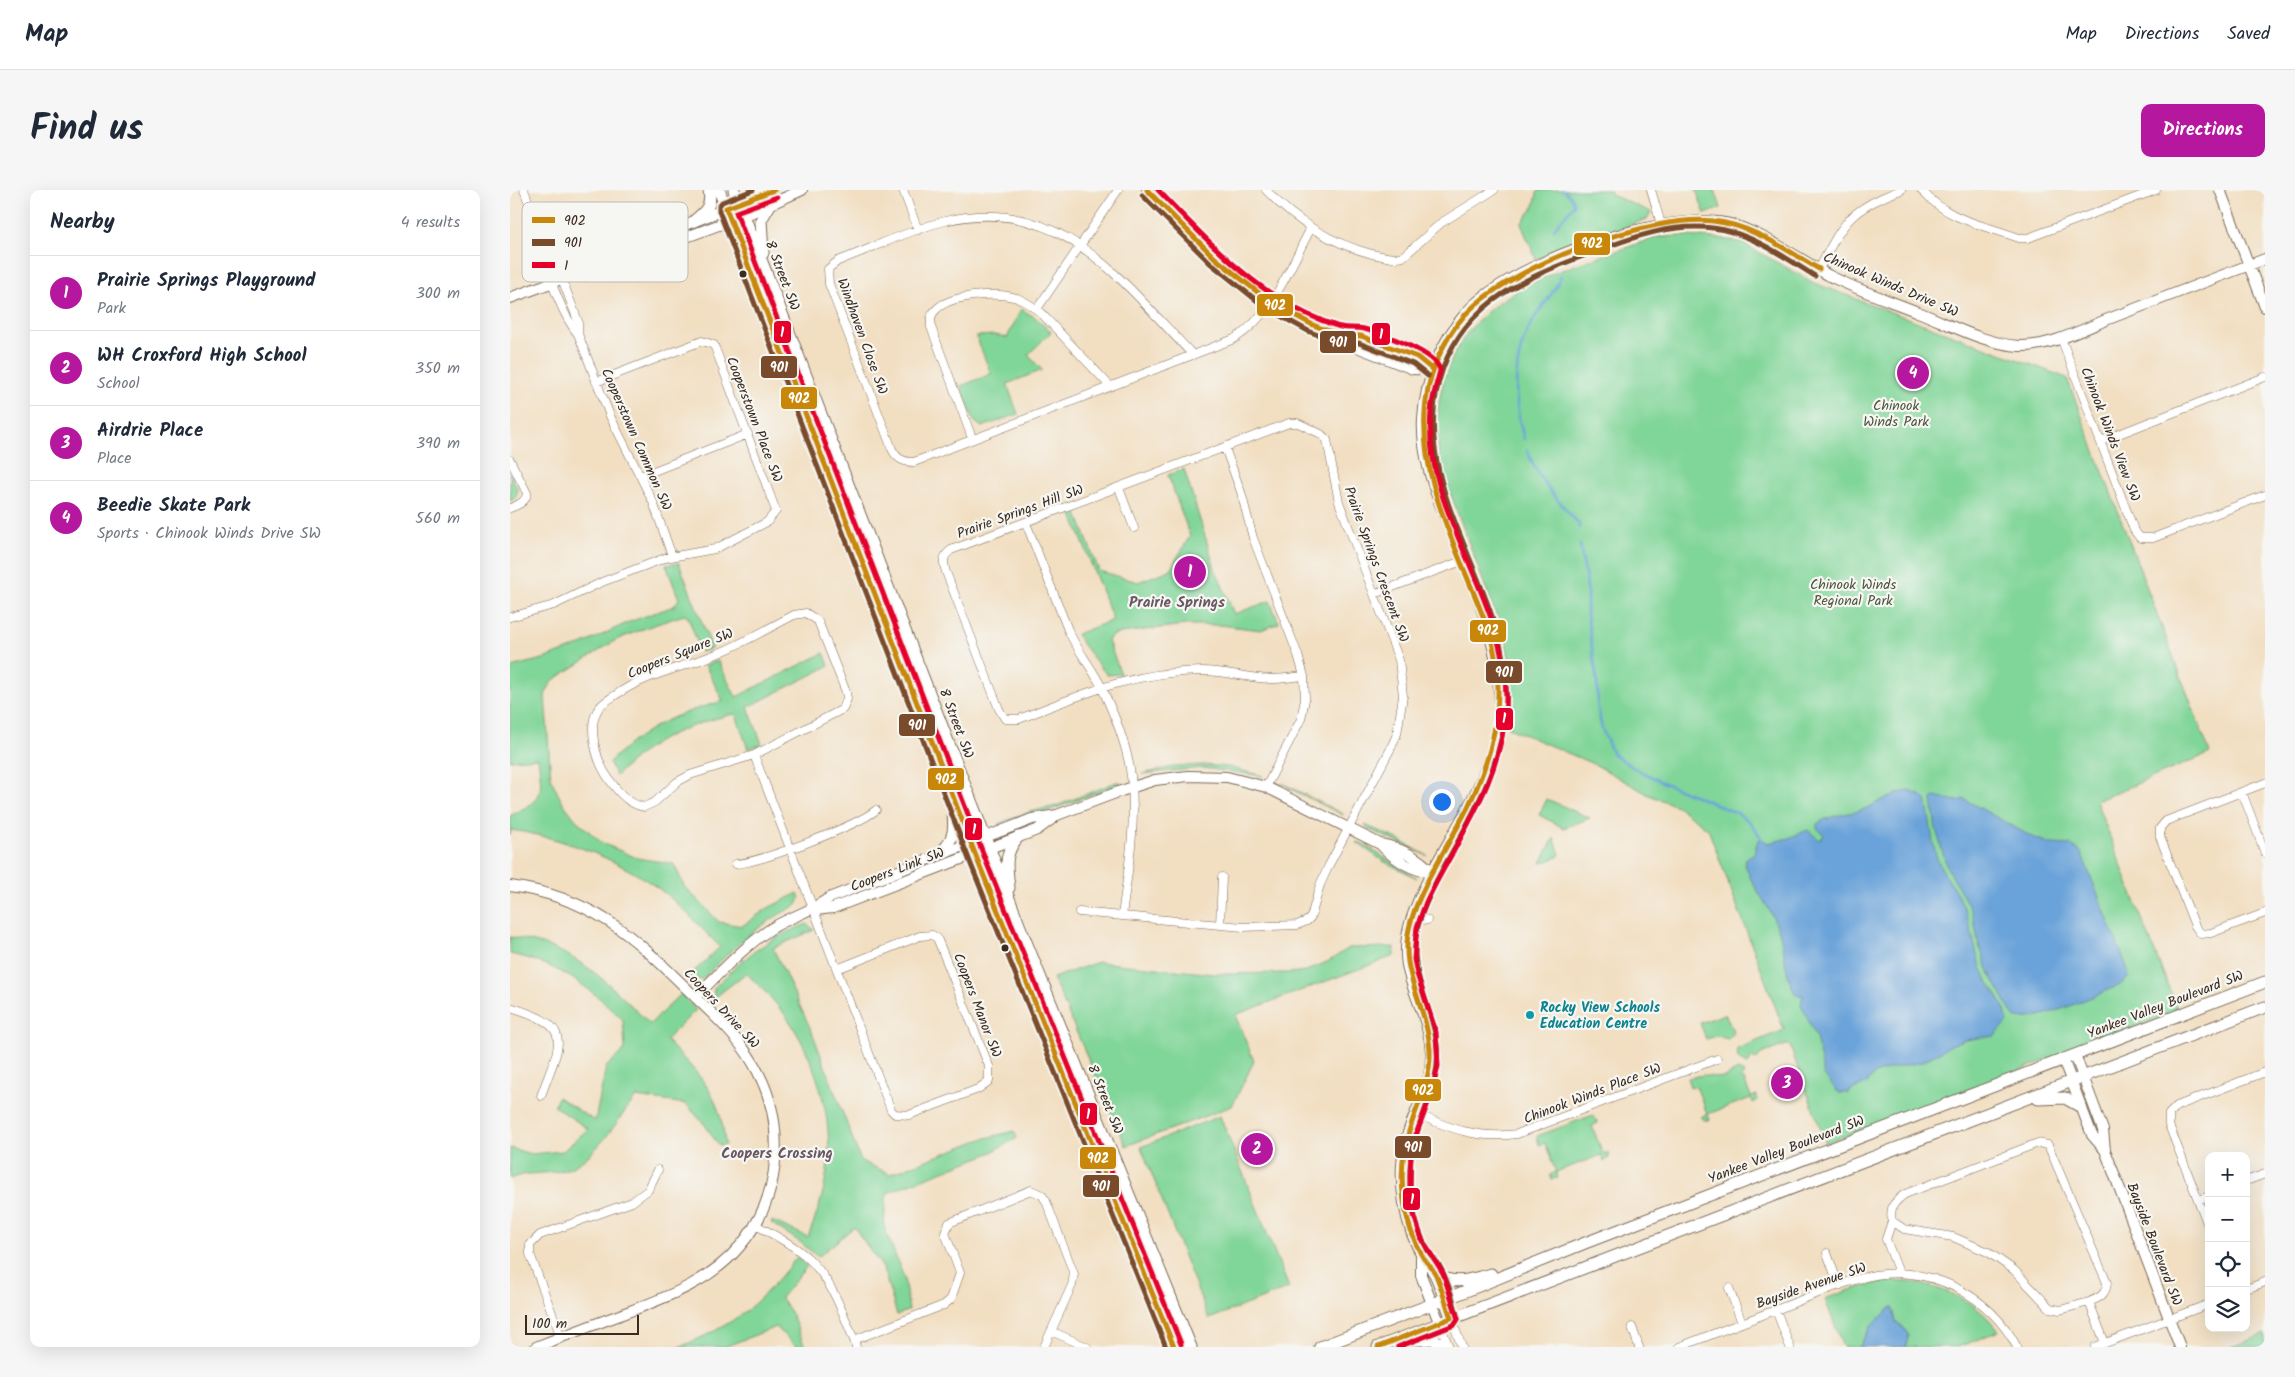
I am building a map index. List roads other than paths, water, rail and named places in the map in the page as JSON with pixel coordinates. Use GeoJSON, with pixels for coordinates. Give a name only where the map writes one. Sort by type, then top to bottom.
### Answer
{"type":"FeatureCollection","features":[{"type":"Feature","properties":{"kind":"main road"},"geometry":{"type":"LineString","coordinates":[[694,221],[706,211],[710,204],[709,190]]}},
{"type":"Feature","properties":{"kind":"main road"},"geometry":{"type":"LineString","coordinates":[[718,190],[973,848],[1174,1347]]}},
{"type":"Feature","properties":{"kind":"main road","name":"8 Street SW"},"geometry":{"type":"LineString","coordinates":[[734,190],[1010,902],[1191,1347]]}},
{"type":"Feature","properties":{"kind":"main road"},"geometry":{"type":"LineString","coordinates":[[754,190],[773,190]]}},
{"type":"Feature","properties":{"kind":"main road"},"geometry":{"type":"LineString","coordinates":[[767,274],[760,229],[763,214],[770,204]]}},
{"type":"Feature","properties":{"kind":"main road"},"geometry":{"type":"LineString","coordinates":[[940,855],[953,838],[951,791]]}},
{"type":"Feature","properties":{"kind":"main road"},"geometry":{"type":"LineString","coordinates":[[1010,902],[1007,855],[1010,846],[1018,837]]}},
{"type":"Feature","properties":{"kind":"main road","name":"Yankee Valley Boulevard SW"},"geometry":{"type":"LineString","coordinates":[[1320,1347],[2265,982]]}},
{"type":"Feature","properties":{"kind":"main road"},"geometry":{"type":"LineString","coordinates":[[1379,1347],[1440,1322],[2265,1008]]}},
{"type":"Feature","properties":{"kind":"main road"},"geometry":{"type":"LineString","coordinates":[[2010,1105],[2057,1097],[2069,1099],[2081,1107]]}},
{"type":"Feature","properties":{"kind":"main road"},"geometry":{"type":"LineString","coordinates":[[1433,1271],[1440,1277],[1457,1281],[1531,1264]]}},
{"type":"Feature","properties":{"kind":"main road"},"geometry":{"type":"LineString","coordinates":[[1379,1347],[1426,1338],[1441,1342],[1447,1347]]}},
{"type":"Feature","properties":{"kind":"street","name":"Cooperstown Common SW"},"geometry":{"type":"LineString","coordinates":[[524,190],[529,202]]}},
{"type":"Feature","properties":{"kind":"street"},"geometry":{"type":"LineString","coordinates":[[688,223],[773,190]]}},
{"type":"Feature","properties":{"kind":"street"},"geometry":{"type":"LineString","coordinates":[[688,236],[802,190]]}},
{"type":"Feature","properties":{"kind":"street"},"geometry":{"type":"LineString","coordinates":[[903,190],[918,230]]}},
{"type":"Feature","properties":{"kind":"street"},"geometry":{"type":"LineString","coordinates":[[1037,309],[1118,190]]}},
{"type":"Feature","properties":{"kind":"street"},"geometry":{"type":"LineString","coordinates":[[1146,190],[1215,258],[1270,302],[1313,325],[1340,335],[1357,347],[1405,366],[1433,370]]}},
{"type":"Feature","properties":{"kind":"street"},"geometry":{"type":"LineString","coordinates":[[1266,190],[1310,228],[1352,248],[1395,259],[1403,257],[1441,223],[1494,190]]}},
{"type":"Feature","properties":{"kind":"street"},"geometry":{"type":"LineString","coordinates":[[1651,190],[1661,224]]}},
{"type":"Feature","properties":{"kind":"street"},"geometry":{"type":"LineString","coordinates":[[1819,269],[1835,238],[1851,217],[1861,208],[1900,190]]}},
{"type":"Feature","properties":{"kind":"street"},"geometry":{"type":"LineString","coordinates":[[1921,190],[1936,206],[1948,214],[2018,238],[2028,238],[2156,190]]}},
{"type":"Feature","properties":{"kind":"street"},"geometry":{"type":"LineString","coordinates":[[2220,190],[2265,307]]}},
{"type":"Feature","properties":{"kind":"street","name":"Windhaven Close SW"},"geometry":{"type":"LineString","coordinates":[[1193,355],[1099,258],[1059,232],[1019,219],[992,216],[945,221],[832,265],[827,275],[895,455],[904,462],[914,462],[972,438],[1234,340],[1247,332],[1260,319],[1310,228]]}},
{"type":"Feature","properties":{"kind":"street","name":"Chinook Winds Drive SW"},"geometry":{"type":"LineString","coordinates":[[1451,1318],[1433,1271],[1421,1254],[1407,1214],[1402,1184],[1404,1146],[1427,1086],[1431,1051],[1428,1032],[1410,982],[1405,961],[1412,919],[1485,774],[1498,721],[1498,679],[1496,656],[1491,636],[1435,492],[1423,438],[1426,398],[1433,370],[1451,333],[1465,313],[1481,298],[1505,281],[1570,252],[1608,238],[1661,224],[1708,220],[1736,226],[1757,235],[1838,280],[1996,342],[2021,346],[2061,338],[2265,259]]}},
{"type":"Feature","properties":{"kind":"street"},"geometry":{"type":"LineString","coordinates":[[510,298],[552,282]]}},
{"type":"Feature","properties":{"kind":"street","name":"Cooperstown Common SW"},"geometry":{"type":"LineString","coordinates":[[563,282],[578,322],[578,334],[596,382],[616,430],[654,502],[672,556]]}},
{"type":"Feature","properties":{"kind":"street"},"geometry":{"type":"LineString","coordinates":[[972,438],[931,327],[931,318],[939,306],[961,299],[991,294],[1018,299],[1037,309],[1110,386]]}},
{"type":"Feature","properties":{"kind":"street","name":"Chinook Winds View SW"},"geometry":{"type":"LineString","coordinates":[[2061,338],[2134,530],[2140,538],[2153,538],[2265,495]]}},
{"type":"Feature","properties":{"kind":"street","name":"Cooperstown Place SW"},"geometry":{"type":"LineString","coordinates":[[596,382],[702,340],[714,345],[775,506],[773,517],[740,537],[715,548],[672,556]]}},
{"type":"Feature","properties":{"kind":"street"},"geometry":{"type":"LineString","coordinates":[[2101,441],[2265,377]]}},
{"type":"Feature","properties":{"kind":"street","name":"Prairie Springs Crescent SW"},"geometry":{"type":"LineString","coordinates":[[1220,925],[1297,926],[1307,922],[1311,917],[1320,886],[1397,734],[1402,715],[1403,677],[1399,660],[1339,502],[1334,486],[1328,444],[1325,437],[1298,423],[1289,423],[1225,448]]}},
{"type":"Feature","properties":{"kind":"street"},"geometry":{"type":"LineString","coordinates":[[641,476],[748,434]]}},
{"type":"Feature","properties":{"kind":"street"},"geometry":{"type":"LineString","coordinates":[[1225,448],[1241,492],[1253,538],[1298,655],[1304,676],[1305,699],[1301,719],[1266,787]]}},
{"type":"Feature","properties":{"kind":"street","name":"Prairie Springs Hill SW"},"geometry":{"type":"LineString","coordinates":[[1101,687],[1019,719],[1005,719],[999,709],[946,572],[943,560],[945,554],[951,550],[1225,448]]}},
{"type":"Feature","properties":{"kind":"street"},"geometry":{"type":"LineString","coordinates":[[510,460],[527,494],[527,498],[523,502],[510,508]]}},
{"type":"Feature","properties":{"kind":"street"},"geometry":{"type":"LineString","coordinates":[[1119,488],[1134,528]]}},
{"type":"Feature","properties":{"kind":"street"},"geometry":{"type":"LineString","coordinates":[[1026,522],[1071,637],[1094,672],[1125,746],[1132,787],[1133,818],[1122,916]]}},
{"type":"Feature","properties":{"kind":"street"},"geometry":{"type":"LineString","coordinates":[[510,617],[554,605],[617,576],[672,556]]}},
{"type":"Feature","properties":{"kind":"street"},"geometry":{"type":"LineString","coordinates":[[1374,594],[1462,561]]}},
{"type":"Feature","properties":{"kind":"street","name":"Coopers Square SW"},"geometry":{"type":"LineString","coordinates":[[806,613],[818,621],[846,692],[846,704],[839,713],[754,755],[700,770],[677,782],[650,805],[644,807],[637,806],[617,790],[604,770],[596,744],[596,713],[601,705],[643,678],[719,653],[794,616],[806,613]]}},
{"type":"Feature","properties":{"kind":"street"},"geometry":{"type":"LineString","coordinates":[[1101,687],[1142,676],[1177,672],[1220,672],[1268,679],[1304,676]]}},
{"type":"Feature","properties":{"kind":"street","name":"Coopers Manor SW"},"geometry":{"type":"LineString","coordinates":[[754,755],[789,848],[813,910],[836,969],[891,1110],[895,1114],[909,1115],[978,1089],[989,1081],[989,1066],[937,938],[932,935],[920,936],[836,969]]}},
{"type":"Feature","properties":{"kind":"street"},"geometry":{"type":"LineString","coordinates":[[987,843],[1032,819],[1057,816],[1132,787],[1172,777],[1206,776],[1236,778],[1266,787],[1380,844],[1391,856],[1418,872],[1434,873]]}},
{"type":"Feature","properties":{"kind":"street"},"geometry":{"type":"LineString","coordinates":[[2265,783],[2166,821],[2160,828],[2160,837],[2195,926],[2201,934],[2211,933],[2265,913]]}},
{"type":"Feature","properties":{"kind":"street"},"geometry":{"type":"LineString","coordinates":[[2242,792],[2265,853]]}},
{"type":"Feature","properties":{"kind":"street"},"geometry":{"type":"LineString","coordinates":[[736,864],[755,860],[789,848],[856,822],[876,810]]}},
{"type":"Feature","properties":{"kind":"street"},"geometry":{"type":"LineString","coordinates":[[987,843],[1018,837],[1043,826],[1057,816]]}},
{"type":"Feature","properties":{"kind":"street","name":"Coopers Link SW"},"geometry":{"type":"LineString","coordinates":[[813,910],[833,908],[987,843]]}},
{"type":"Feature","properties":{"kind":"street","name":"Coopers Link SW"},"geometry":{"type":"LineString","coordinates":[[695,997],[758,938],[775,927],[813,910],[829,898],[940,855],[973,848]]}},
{"type":"Feature","properties":{"kind":"street"},"geometry":{"type":"LineString","coordinates":[[1079,912],[1220,925],[1222,877]]}},
{"type":"Feature","properties":{"kind":"street","name":"Coopers Drive SW"},"geometry":{"type":"LineString","coordinates":[[510,886],[549,894],[596,912],[638,942],[733,1036],[753,1062],[763,1082],[776,1130],[776,1155],[768,1197],[756,1225],[724,1262],[694,1284],[658,1300],[536,1347]]}},
{"type":"Feature","properties":{"kind":"street"},"geometry":{"type":"LineString","coordinates":[[1412,919],[1427,920]]}},
{"type":"Feature","properties":{"kind":"street"},"geometry":{"type":"LineString","coordinates":[[510,1008],[541,1019],[552,1026],[558,1036],[558,1048],[541,1096]]}},
{"type":"Feature","properties":{"kind":"street","name":"Bayside Boulevard SW"},"geometry":{"type":"LineString","coordinates":[[2075,1055],[2103,1130],[2105,1150],[2180,1347]]}},
{"type":"Feature","properties":{"kind":"street","name":"Chinook Winds Place SW"},"geometry":{"type":"LineString","coordinates":[[1417,1114],[1471,1134],[1495,1136],[1517,1134],[1717,1059]]}},
{"type":"Feature","properties":{"kind":"street","name":"Bayside Boulevard SW"},"geometry":{"type":"LineString","coordinates":[[2063,1060],[2092,1135],[2105,1150]]}},
{"type":"Feature","properties":{"kind":"street"},"geometry":{"type":"LineString","coordinates":[[2205,1218],[2168,1125],[2169,1114],[2177,1106],[2265,1072]]}},
{"type":"Feature","properties":{"kind":"street"},"geometry":{"type":"LineString","coordinates":[[1892,1221],[1904,1229],[1953,1237],[1988,1252],[2014,1270],[2050,1308],[2060,1310],[2100,1298],[2106,1291],[2107,1283],[2048,1145],[2038,1143],[1905,1194],[1896,1200],[1891,1207],[1892,1221],[1886,1239],[1899,1274]]}},
{"type":"Feature","properties":{"kind":"street"},"geometry":{"type":"LineString","coordinates":[[561,1337],[530,1254],[530,1245],[540,1236],[632,1202],[648,1190],[658,1170]]}},
{"type":"Feature","properties":{"kind":"street"},"geometry":{"type":"LineString","coordinates":[[2250,1180],[2265,1174]]}},
{"type":"Feature","properties":{"kind":"street"},"geometry":{"type":"LineString","coordinates":[[756,1225],[786,1242],[816,1266],[833,1291],[855,1344],[948,1303],[959,1280],[960,1273],[945,1233],[949,1223],[1031,1190],[1042,1195],[1046,1200],[1074,1274],[1072,1285],[1044,1347]]}},
{"type":"Feature","properties":{"kind":"street"},"geometry":{"type":"LineString","coordinates":[[2198,1200],[2206,1197]]}},
{"type":"Feature","properties":{"kind":"street"},"geometry":{"type":"LineString","coordinates":[[1827,1253],[1839,1286]]}},
{"type":"Feature","properties":{"kind":"street","name":"Chinook Winds Drive SW"},"geometry":{"type":"LineString","coordinates":[[1421,1254],[1421,1275],[1440,1322]]}},
{"type":"Feature","properties":{"kind":"street","name":"Bayside Avenue SW"},"geometry":{"type":"LineString","coordinates":[[1679,1347],[1839,1286],[1874,1276],[1899,1274],[1929,1278],[1963,1290],[2003,1324],[2018,1347]]}},
{"type":"Feature","properties":{"kind":"street"},"geometry":{"type":"LineString","coordinates":[[2250,1288],[2265,1282]]}},
{"type":"Feature","properties":{"kind":"street"},"geometry":{"type":"LineString","coordinates":[[1729,1288],[1742,1323]]}},
{"type":"Feature","properties":{"kind":"street"},"geometry":{"type":"LineString","coordinates":[[2089,1302],[2105,1343]]}},
{"type":"Feature","properties":{"kind":"street"},"geometry":{"type":"LineString","coordinates":[[2096,1347],[2205,1306]]}},
{"type":"Feature","properties":{"kind":"street"},"geometry":{"type":"LineString","coordinates":[[1776,1310],[1790,1347]]}},
{"type":"Feature","properties":{"kind":"street"},"geometry":{"type":"LineString","coordinates":[[1451,1318],[1462,1347]]}},
{"type":"Feature","properties":{"kind":"street"},"geometry":{"type":"LineString","coordinates":[[1440,1322],[1447,1347]]}},
{"type":"Feature","properties":{"kind":"street"},"geometry":{"type":"LineString","coordinates":[[1632,1327],[1639,1347]]}},
{"type":"Feature","properties":{"kind":"street"},"geometry":{"type":"LineString","coordinates":[[1051,1331],[1087,1347]]}},
{"type":"Feature","properties":{"kind":"water"},"geometry":{"type":"Polygon","coordinates":[[[1909,791],[1922,796],[1926,800],[1938,861],[1961,902],[1982,970],[2005,1010],[2007,1022],[1995,1036],[1965,1040],[1953,1044],[1922,1062],[1888,1069],[1875,1074],[1866,1084],[1851,1090],[1849,1093],[1839,1093],[1824,1075],[1816,1037],[1801,1004],[1803,995],[1796,995],[1792,988],[1776,922],[1748,873],[1745,864],[1746,859],[1754,853],[1758,840],[1762,839],[1768,843],[1789,838],[1808,830],[1819,840],[1824,835],[1817,828],[1817,824],[1822,821],[1833,816],[1862,810],[1891,796],[1909,791]]]}},
{"type":"Feature","properties":{"kind":"water"},"geometry":{"type":"Polygon","coordinates":[[[1934,797],[1958,801],[1964,799],[2030,836],[2051,844],[2071,845],[2080,851],[2127,967],[2129,977],[2120,985],[2050,1013],[2023,1019],[2014,1017],[1989,972],[1979,945],[1972,912],[1947,867],[1936,829],[1932,799],[1934,797]]]}},
{"type":"Feature","properties":{"kind":"water"},"geometry":{"type":"Polygon","coordinates":[[[1893,1308],[1896,1323],[1905,1329],[1908,1335],[1906,1347],[1859,1347],[1872,1325],[1893,1308]]]}},
{"type":"Feature","properties":{"kind":"waterway"},"geometry":{"type":"LineString","coordinates":[[1554,229],[1574,205],[1572,198],[1564,190]]}},
{"type":"Feature","properties":{"kind":"waterway"},"geometry":{"type":"LineString","coordinates":[[1524,439],[1516,395],[1516,379],[1521,350],[1532,322],[1561,276]]}},
{"type":"Feature","properties":{"kind":"waterway"},"geometry":{"type":"LineString","coordinates":[[1527,450],[1543,481],[1579,524],[1579,528]]}},
{"type":"Feature","properties":{"kind":"waterway"},"geometry":{"type":"LineString","coordinates":[[1580,545],[1587,586],[1587,614],[1597,680],[1598,709],[1602,729],[1613,754],[1634,768],[1662,782],[1739,814],[1751,823],[1762,839]]}},
{"type":"Feature","properties":{"kind":"place","name":"Beedie Skate Park"},"geometry":{"type":"Point","coordinates":[1913,373]}},
{"type":"Feature","properties":{"kind":"place","name":"Prairie Springs Playground"},"geometry":{"type":"Point","coordinates":[1190,572]}},
{"type":"Feature","properties":{"kind":"place","name":"Rocky View Schools Education Centre"},"geometry":{"type":"Point","coordinates":[1530,1015]}},
{"type":"Feature","properties":{"kind":"place","name":"Airdrie Place"},"geometry":{"type":"Point","coordinates":[1787,1083]}},
{"type":"Feature","properties":{"kind":"place","name":"WH Croxford High School"},"geometry":{"type":"Point","coordinates":[1257,1149]}},
{"type":"Feature","properties":{"kind":"district","name":"Prairie Springs"},"geometry":{"type":"Point","coordinates":[1177,602]}},
{"type":"Feature","properties":{"kind":"district","name":"Coopers Crossing"},"geometry":{"type":"Point","coordinates":[777,1153]}},
{"type":"Feature","properties":{"kind":"park label","name":"Chinook Winds Park"},"geometry":{"type":"Point","coordinates":[1896,414]}},
{"type":"Feature","properties":{"kind":"park label","name":"Chinook Winds Regional Park"},"geometry":{"type":"Point","coordinates":[1853,592]}}]}
